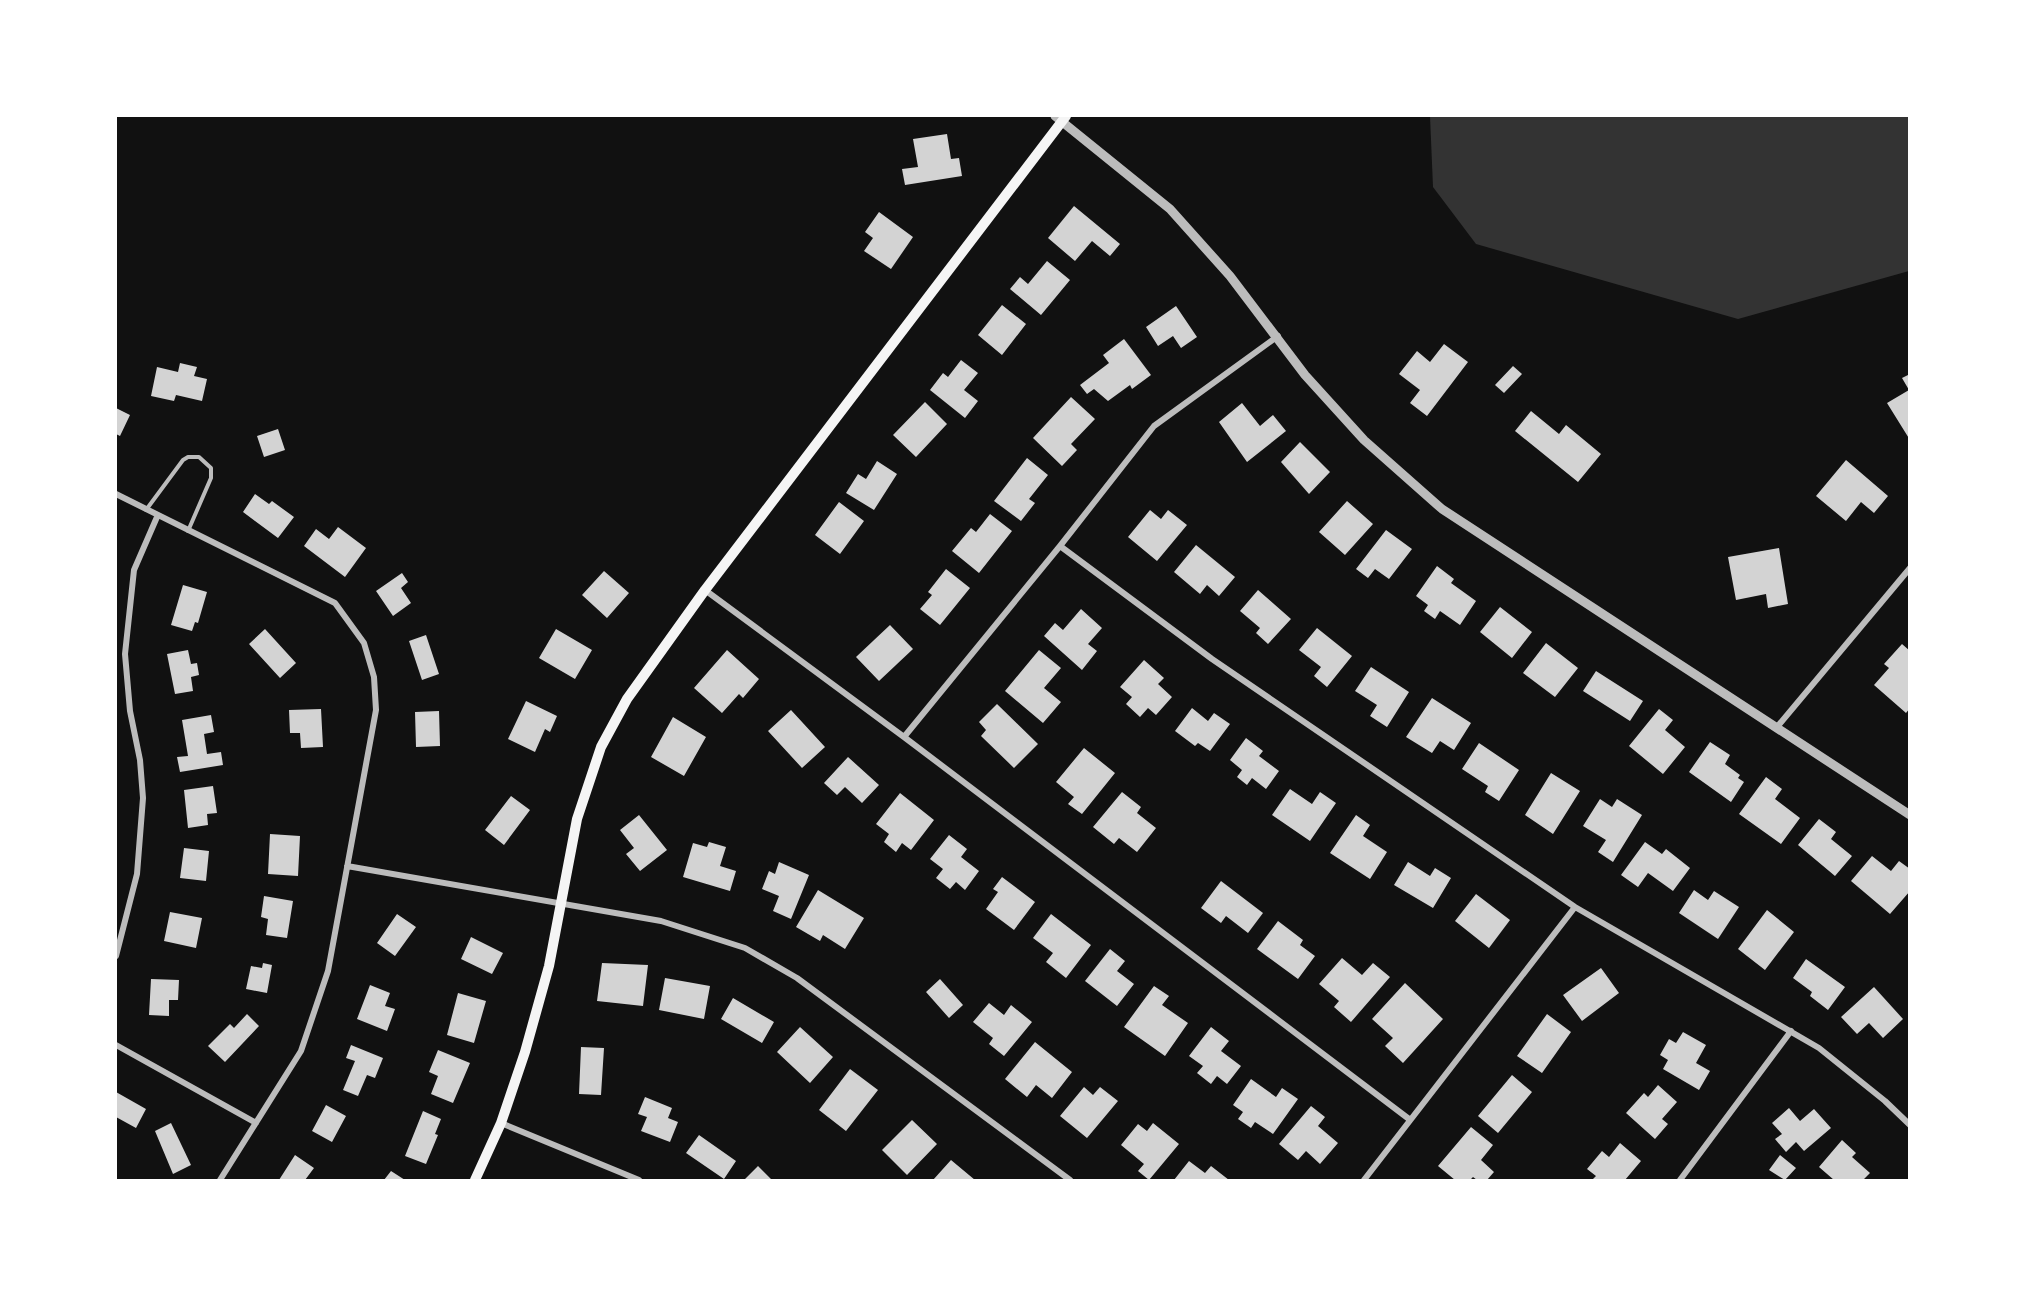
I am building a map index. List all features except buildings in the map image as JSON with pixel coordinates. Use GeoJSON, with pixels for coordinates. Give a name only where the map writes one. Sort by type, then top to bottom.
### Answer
{"type":"FeatureCollection","features":[{"type":"Feature","properties":{"kind":"main road"},"geometry":{"type":"LineString","coordinates":[[476,1180],[501,1124],[525,1052],[549,966],[577,819],[602,747],[627,699],[705,590],[1061,117]]}},
{"type":"Feature","properties":{"kind":"street"},"geometry":{"type":"LineString","coordinates":[[1061,117],[1170,209],[1230,276],[1278,336],[1305,375],[1364,440],[1442,509],[1910,815]]}},
{"type":"Feature","properties":{"kind":"street"},"geometry":{"type":"LineString","coordinates":[[904,737],[1060,546],[1154,426],[1278,336]]}},
{"type":"Feature","properties":{"kind":"street"},"geometry":{"type":"LineString","coordinates":[[116,494],[188,532],[335,603],[364,643],[374,677],[376,710],[328,971],[301,1051],[220,1180]]}},
{"type":"Feature","properties":{"kind":"street"},"geometry":{"type":"LineString","coordinates":[[116,956],[137,874],[143,798],[140,760],[130,711],[125,654],[134,570],[158,517]]}},
{"type":"Feature","properties":{"kind":"street"},"geometry":{"type":"LineString","coordinates":[[1060,546],[1212,659],[1575,907],[1819,1048],[1885,1101],[1910,1125]]}},
{"type":"Feature","properties":{"kind":"street"},"geometry":{"type":"LineString","coordinates":[[1777,726],[1910,568]]}},
{"type":"Feature","properties":{"kind":"street"},"geometry":{"type":"LineString","coordinates":[[705,590],[904,737],[1409,1119]]}},
{"type":"Feature","properties":{"kind":"street"},"geometry":{"type":"LineString","coordinates":[[347,866],[661,921],[745,948],[797,978],[1070,1180]]}},
{"type":"Feature","properties":{"kind":"street"},"geometry":{"type":"LineString","coordinates":[[1364,1180],[1575,907]]}},
{"type":"Feature","properties":{"kind":"street"},"geometry":{"type":"LineString","coordinates":[[1680,1180],[1791,1031]]}},
{"type":"Feature","properties":{"kind":"street"},"geometry":{"type":"LineString","coordinates":[[116,1045],[256,1124]]}},
{"type":"Feature","properties":{"kind":"street"},"geometry":{"type":"LineString","coordinates":[[501,1124],[639,1180]]}},
{"type":"Feature","properties":{"kind":"lane"},"geometry":{"type":"LineString","coordinates":[[146,510],[183,460],[200,456],[211,468],[211,478],[188,532]]}},
{"type":"Feature","properties":{"kind":"shaded area"},"geometry":{"type":"Polygon","coordinates":[[[1430,116],[1909,116],[1909,271],[1738,319],[1476,244],[1433,187],[1430,116]]]}}]}
